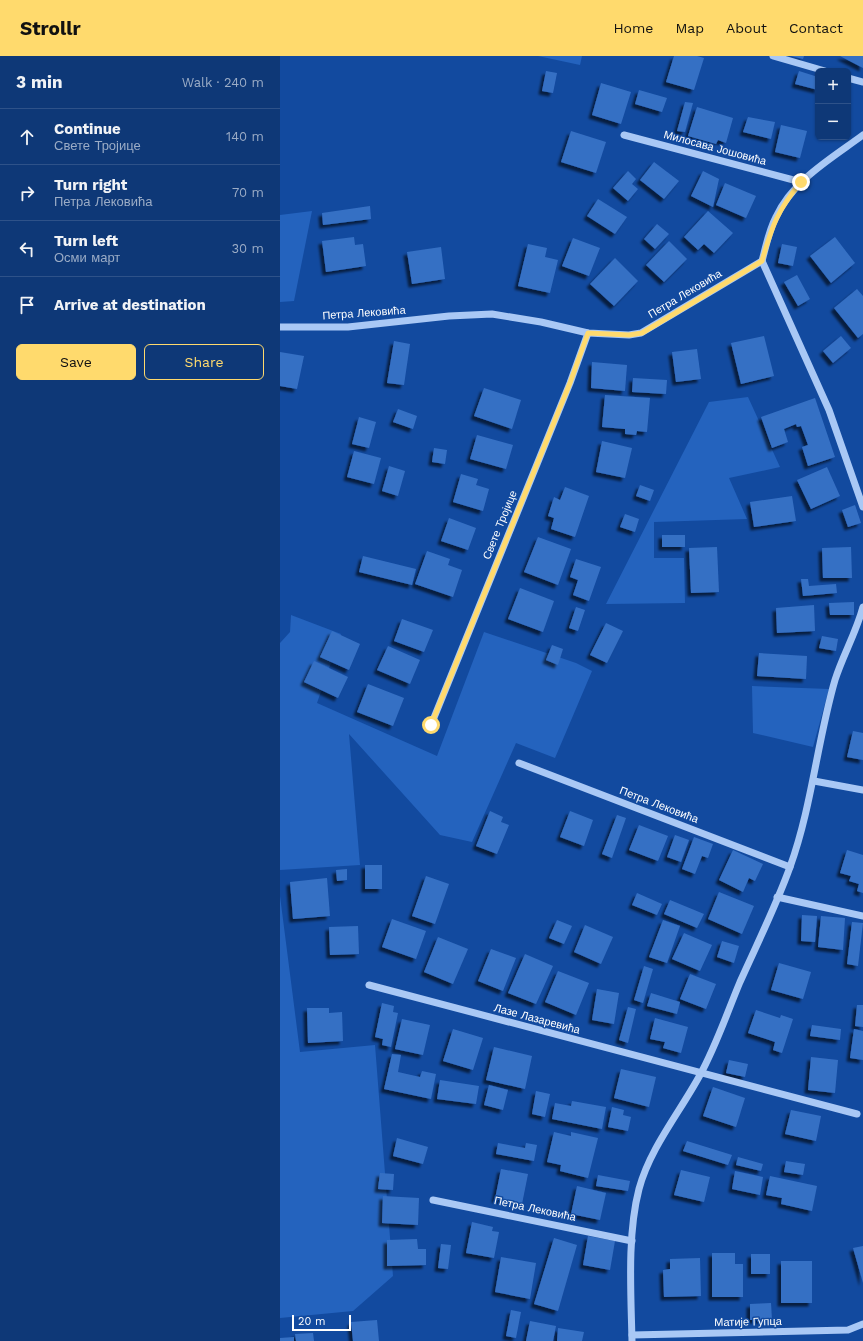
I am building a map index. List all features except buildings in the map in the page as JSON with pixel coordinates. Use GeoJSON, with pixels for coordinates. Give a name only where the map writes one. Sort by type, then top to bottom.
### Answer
{"type":"FeatureCollection","features":[{"type":"Feature","properties":{"kind":"street"},"geometry":{"type":"LineString","coordinates":[[772,56],[815,68]]}},
{"type":"Feature","properties":{"kind":"street"},"geometry":{"type":"LineString","coordinates":[[851,79],[863,82]]}},
{"type":"Feature","properties":{"kind":"street","name":"Милосава Јошовића"},"geometry":{"type":"LineString","coordinates":[[624,135],[801,182]]}},
{"type":"Feature","properties":{"kind":"street"},"geometry":{"type":"LineString","coordinates":[[863,135],[801,182],[786,200],[776,217],[762,261],[829,410],[863,507]]}},
{"type":"Feature","properties":{"kind":"street","name":"Петра Лековића"},"geometry":{"type":"LineString","coordinates":[[280,327],[348,327],[448,316],[492,314],[541,322],[588,333],[629,335],[642,333],[762,261]]}},
{"type":"Feature","properties":{"kind":"street","name":"Свете Тројице"},"geometry":{"type":"LineString","coordinates":[[431,725],[570,383],[588,333]]}},
{"type":"Feature","properties":{"kind":"street"},"geometry":{"type":"LineString","coordinates":[[632,1338],[632,1241],[634,1214],[639,1188],[646,1167],[701,1074],[790,867],[804,823],[814,781],[823,728],[836,679],[858,625],[863,607]]}},
{"type":"Feature","properties":{"kind":"street","name":"Петра Лековића"},"geometry":{"type":"LineString","coordinates":[[520,763],[790,867]]}},
{"type":"Feature","properties":{"kind":"street"},"geometry":{"type":"LineString","coordinates":[[814,781],[863,790]]}},
{"type":"Feature","properties":{"kind":"street"},"geometry":{"type":"LineString","coordinates":[[777,897],[863,916]]}},
{"type":"Feature","properties":{"kind":"street","name":"Лазе Лазаревића"},"geometry":{"type":"LineString","coordinates":[[369,985],[701,1074]]}},
{"type":"Feature","properties":{"kind":"street"},"geometry":{"type":"LineString","coordinates":[[701,1074],[857,1114]]}},
{"type":"Feature","properties":{"kind":"street","name":"Петра Лековића"},"geometry":{"type":"LineString","coordinates":[[433,1200],[632,1241]]}},
{"type":"Feature","properties":{"kind":"street","name":"Матије Гупца"},"geometry":{"type":"LineString","coordinates":[[632,1338],[848,1330],[863,1324]]}},
{"type":"Feature","properties":{"kind":"shaded area"},"geometry":{"type":"Polygon","coordinates":[[[538,56],[582,56],[580,65],[538,56]]]}},
{"type":"Feature","properties":{"kind":"shaded area"},"geometry":{"type":"Polygon","coordinates":[[[312,211],[294,301],[280,302],[280,215],[312,211]]]}},
{"type":"Feature","properties":{"kind":"shaded area"},"geometry":{"type":"Polygon","coordinates":[[[748,397],[780,467],[729,478],[747,519],[654,522],[654,558],[684,558],[685,603],[606,604],[709,402],[748,397]]]}},
{"type":"Feature","properties":{"kind":"shaded area"},"geometry":{"type":"Polygon","coordinates":[[[291,615],[341,634],[317,703],[437,756],[484,632],[576,663],[592,671],[555,758],[516,743],[472,842],[440,835],[349,734],[360,865],[280,870],[280,643],[290,632],[291,615]]]}},
{"type":"Feature","properties":{"kind":"shaded area"},"geometry":{"type":"Polygon","coordinates":[[[752,686],[829,689],[813,747],[753,733],[752,686]]]}},
{"type":"Feature","properties":{"kind":"shaded area"},"geometry":{"type":"Polygon","coordinates":[[[280,896],[300,1052],[375,1045],[393,1276],[353,1311],[280,1318],[280,896]]]}},
{"type":"Feature","properties":{"kind":"route"},"geometry":{"type":"LineString","coordinates":[[431,725],[570,383],[588,333],[629,335],[642,333],[762,261],[776,217],[786,200],[801,182]]}}]}
